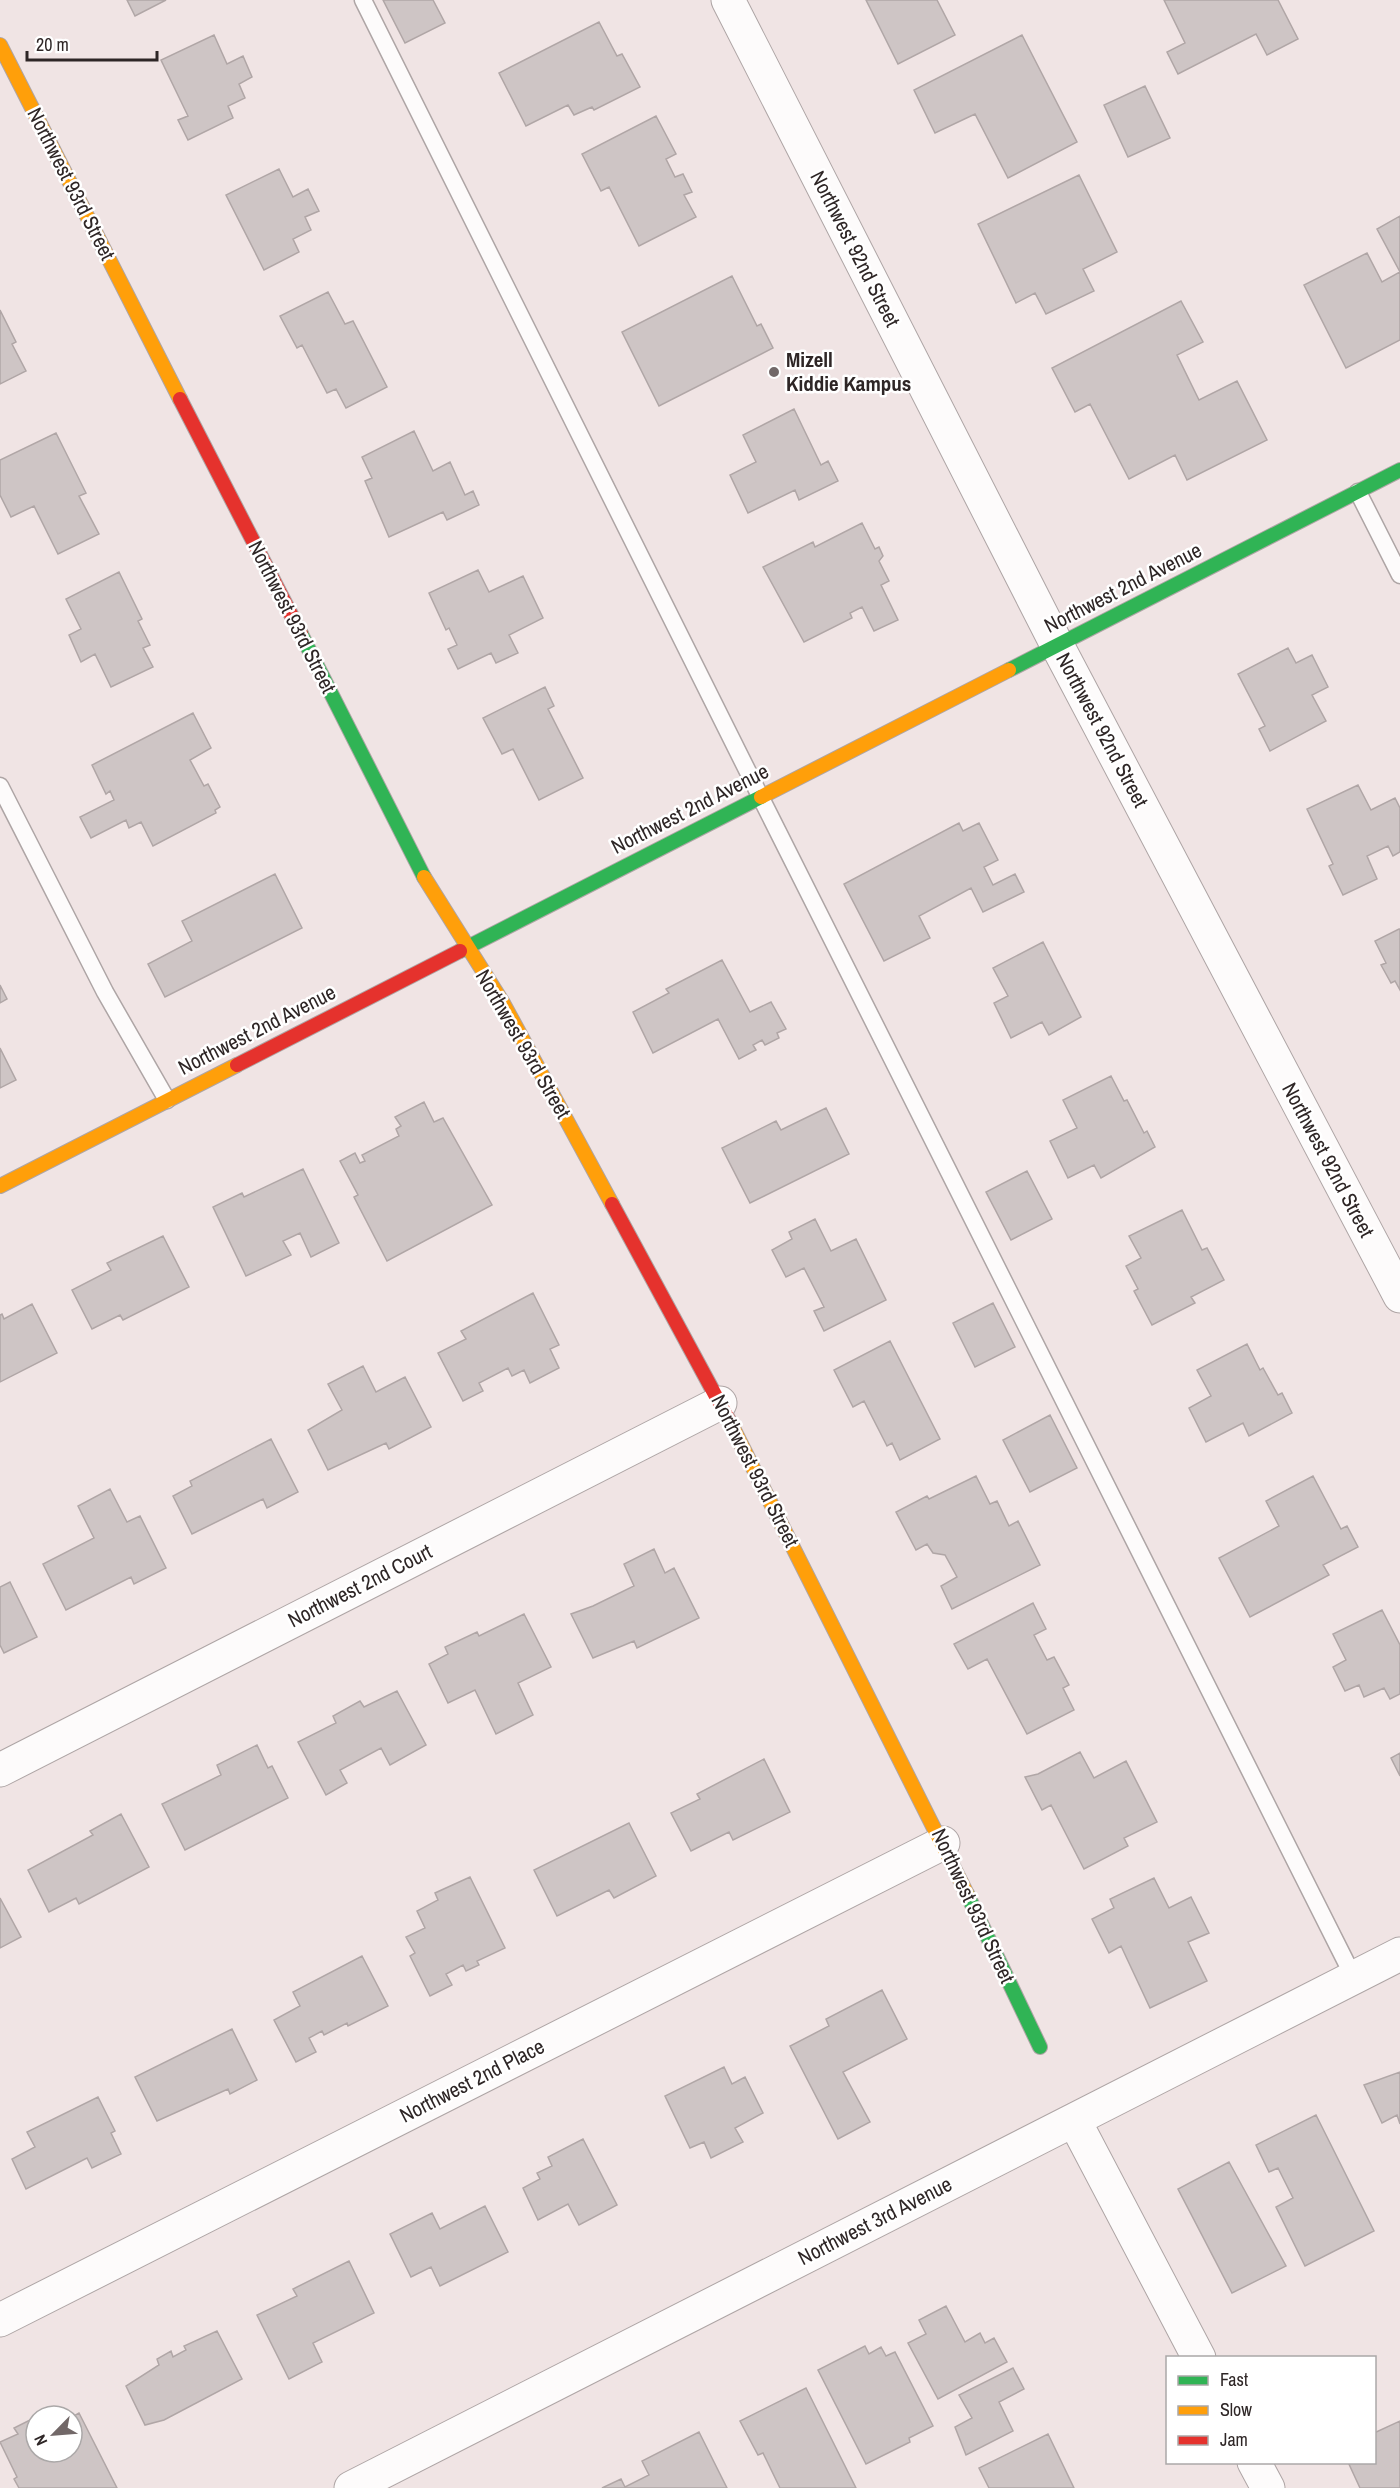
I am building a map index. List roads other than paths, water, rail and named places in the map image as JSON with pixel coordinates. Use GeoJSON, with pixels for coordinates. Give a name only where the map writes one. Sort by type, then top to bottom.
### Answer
{"type":"FeatureCollection","features":[{"type":"Feature","properties":{"kind":"street","name":"Northwest 92nd Street"},"geometry":{"type":"LineString","coordinates":[[728,0],[1057,645],[1400,1296]]}},
{"type":"Feature","properties":{"kind":"street","name":"Northwest 93rd Street"},"geometry":{"type":"LineString","coordinates":[[0,45],[430,888],[503,1003],[720,1403],[943,1842],[1040,2047]]}},
{"type":"Feature","properties":{"kind":"street","name":"Northwest 2nd Avenue"},"geometry":{"type":"LineString","coordinates":[[0,1186],[1400,470]]}},
{"type":"Feature","properties":{"kind":"street","name":"Northwest 2nd Court"},"geometry":{"type":"LineString","coordinates":[[0,1770],[720,1403]]}},
{"type":"Feature","properties":{"kind":"street","name":"Northwest 2nd Place"},"geometry":{"type":"LineString","coordinates":[[0,2320],[943,1842]]}},
{"type":"Feature","properties":{"kind":"street","name":"Northwest 3rd Avenue"},"geometry":{"type":"LineString","coordinates":[[351,2488],[1400,1954]]}},
{"type":"Feature","properties":{"kind":"street"},"geometry":{"type":"LineString","coordinates":[[1074,2120],[1198,2356]]}},
{"type":"Feature","properties":{"kind":"street"},"geometry":{"type":"LineString","coordinates":[[1255,2464],[1268,2488]]}},
{"type":"Feature","properties":{"kind":"lane"},"geometry":{"type":"LineString","coordinates":[[363,0],[1354,1978]]}},
{"type":"Feature","properties":{"kind":"lane"},"geometry":{"type":"LineString","coordinates":[[1358,492],[1400,575]]}},
{"type":"Feature","properties":{"kind":"lane"},"geometry":{"type":"LineString","coordinates":[[0,786],[105,993],[167,1100]]}},
{"type":"Feature","properties":{"kind":"place","name":"Mizell Kiddie Kampus"},"geometry":{"type":"Point","coordinates":[774,372]}}]}
